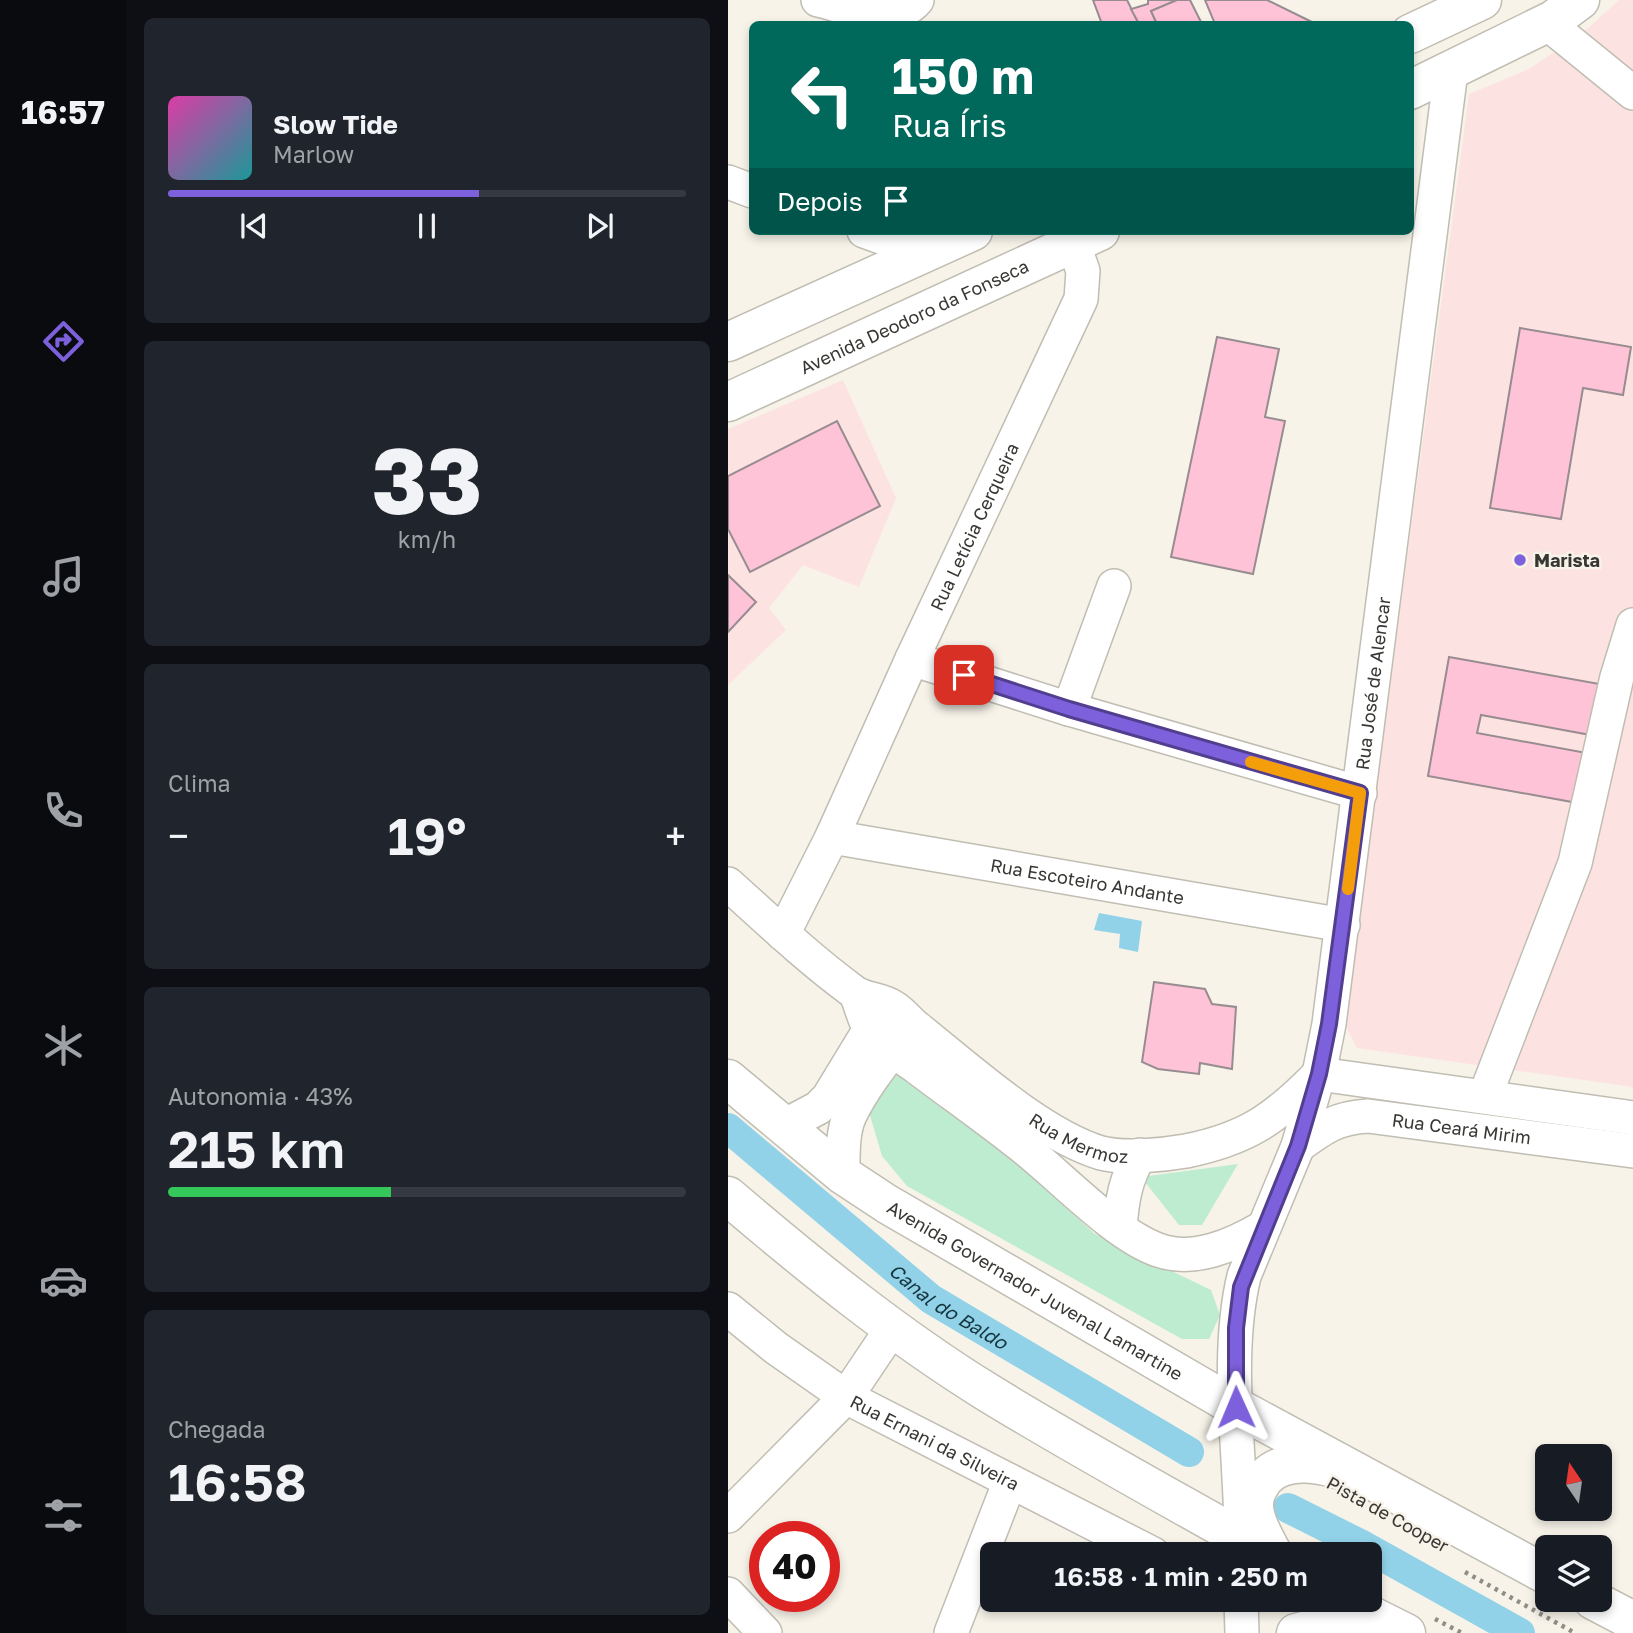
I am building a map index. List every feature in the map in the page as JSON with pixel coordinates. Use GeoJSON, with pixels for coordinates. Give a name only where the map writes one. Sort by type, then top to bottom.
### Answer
{"type":"FeatureCollection","features":[{"type":"Feature","properties":{"kind":"main road"},"geometry":{"type":"LineString","coordinates":[[1414,32],[1472,3]]}},
{"type":"Feature","properties":{"kind":"main road"},"geometry":{"type":"LineString","coordinates":[[1414,88],[1566,10]]}},
{"type":"Feature","properties":{"kind":"main road"},"geometry":{"type":"LineString","coordinates":[[728,342],[963,235]]}},
{"type":"Feature","properties":{"kind":"main road","name":"Avenida Deodoro da Fonseca"},"geometry":{"type":"LineString","coordinates":[[728,402],[1081,235]]}},
{"type":"Feature","properties":{"kind":"main road"},"geometry":{"type":"LineString","coordinates":[[793,313],[817,360]]}},
{"type":"Feature","properties":{"kind":"main road","name":"Avenida Governador Juvenal Lamartine"},"geometry":{"type":"LineString","coordinates":[[728,1079],[844,1175],[887,1204],[1236,1407],[1535,1569]]}},
{"type":"Feature","properties":{"kind":"main road"},"geometry":{"type":"LineString","coordinates":[[728,1196],[828,1279],[987,1392],[1251,1542]]}},
{"type":"Feature","properties":{"kind":"main road"},"geometry":{"type":"LineString","coordinates":[[1261,1542],[1255,1513],[1255,1495],[1266,1476],[1278,1468],[1296,1463],[1331,1468],[1372,1481]]}},
{"type":"Feature","properties":{"kind":"main road"},"geometry":{"type":"LineString","coordinates":[[1612,1610],[1633,1621]]}},
{"type":"Feature","properties":{"kind":"main road"},"geometry":{"type":"LineString","coordinates":[[1296,1633],[1342,1621],[1373,1617]]}},
{"type":"Feature","properties":{"kind":"street"},"geometry":{"type":"LineString","coordinates":[[818,0],[888,16],[910,8],[917,0]]}},
{"type":"Feature","properties":{"kind":"street"},"geometry":{"type":"LineString","coordinates":[[1566,10],[1558,32],[1633,93]]}},
{"type":"Feature","properties":{"kind":"street","name":"Rua José de Alencar"},"geometry":{"type":"LineString","coordinates":[[1262,1542],[1236,1407],[1236,1328],[1239,1299],[1244,1276],[1298,1146],[1319,1074],[1329,1024],[1451,71]]}},
{"type":"Feature","properties":{"kind":"street"},"geometry":{"type":"LineString","coordinates":[[728,182],[749,190]]}},
{"type":"Feature","properties":{"kind":"street"},"geometry":{"type":"LineString","coordinates":[[875,235],[923,252]]}},
{"type":"Feature","properties":{"kind":"street","name":"Rua Letícia Cerqueira"},"geometry":{"type":"LineString","coordinates":[[783,934],[832,838],[912,659],[1080,299],[1083,271],[1081,235]]}},
{"type":"Feature","properties":{"kind":"street"},"geometry":{"type":"LineString","coordinates":[[1069,709],[1114,586]]}},
{"type":"Feature","properties":{"kind":"street"},"geometry":{"type":"LineString","coordinates":[[1485,1096],[1575,863],[1617,677],[1633,625]]}},
{"type":"Feature","properties":{"kind":"street"},"geometry":{"type":"LineString","coordinates":[[912,659],[1069,709],[1360,793]]}},
{"type":"Feature","properties":{"kind":"street","name":"Rua Escoteiro Andante"},"geometry":{"type":"LineString","coordinates":[[832,838],[1343,925]]}},
{"type":"Feature","properties":{"kind":"street"},"geometry":{"type":"LineString","coordinates":[[728,884],[892,1027]]}},
{"type":"Feature","properties":{"kind":"street"},"geometry":{"type":"LineString","coordinates":[[784,1126],[808,1114],[828,1098],[892,1027]]}},
{"type":"Feature","properties":{"kind":"street"},"geometry":{"type":"LineString","coordinates":[[844,1175],[844,1145],[849,1117],[883,1061],[892,1027]]}},
{"type":"Feature","properties":{"kind":"street","name":"Rua Mermoz"},"geometry":{"type":"LineString","coordinates":[[892,1027],[1077,1144],[1105,1154],[1177,1153],[1214,1145],[1248,1132],[1274,1116],[1319,1074]]}},
{"type":"Feature","properties":{"kind":"street","name":"Rua Mermoz"},"geometry":{"type":"LineString","coordinates":[[892,1027],[1017,1142],[1120,1228],[1159,1251],[1201,1253],[1224,1247],[1264,1227]]}},
{"type":"Feature","properties":{"kind":"street","name":"Rua Ceará Mirim"},"geometry":{"type":"LineString","coordinates":[[1319,1074],[1633,1118]]}},
{"type":"Feature","properties":{"kind":"street","name":"Rua Ceará Mirim"},"geometry":{"type":"LineString","coordinates":[[1298,1146],[1342,1118],[1368,1116],[1633,1151]]}},
{"type":"Feature","properties":{"kind":"street"},"geometry":{"type":"LineString","coordinates":[[1120,1228],[1122,1199],[1129,1173],[1140,1155]]}},
{"type":"Feature","properties":{"kind":"street","name":"Rua Ernani da Silveira"},"geometry":{"type":"LineString","coordinates":[[728,1309],[776,1348],[846,1397],[1129,1542]]}},
{"type":"Feature","properties":{"kind":"street"},"geometry":{"type":"LineString","coordinates":[[728,1516],[846,1397],[893,1327]]}},
{"type":"Feature","properties":{"kind":"street"},"geometry":{"type":"LineString","coordinates":[[951,1633],[1010,1481]]}},
{"type":"Feature","properties":{"kind":"street"},"geometry":{"type":"LineString","coordinates":[[728,1594],[765,1633]]}},
{"type":"Feature","properties":{"kind":"street"},"geometry":{"type":"LineString","coordinates":[[1241,1612],[1242,1633]]}},
{"type":"Feature","properties":{"kind":"path","name":"Pista de Cooper"},"geometry":{"type":"LineString","coordinates":[[1455,1567],[1575,1633]]}},
{"type":"Feature","properties":{"kind":"shaded area","name":"Marista"},"geometry":{"type":"Polygon","coordinates":[[[1619,0],[1633,0],[1633,1087],[1357,1048],[1345,1025],[1469,94],[1529,69],[1584,32],[1619,0]]]}},
{"type":"Feature","properties":{"kind":"shaded area"},"geometry":{"type":"Polygon","coordinates":[[[843,380],[896,498],[859,587],[803,565],[769,608],[786,630],[728,685],[728,429],[843,380]]]}},
{"type":"Feature","properties":{"kind":"green space"},"geometry":{"type":"Polygon","coordinates":[[[910,1068],[1095,1234],[1211,1290],[1220,1315],[1209,1339],[1182,1339],[907,1186],[882,1156],[869,1112],[884,1077],[910,1068]]]}},
{"type":"Feature","properties":{"kind":"green space"},"geometry":{"type":"Polygon","coordinates":[[[1238,1164],[1202,1225],[1179,1225],[1141,1177],[1238,1164]]]}},
{"type":"Feature","properties":{"kind":"water"},"geometry":{"type":"Polygon","coordinates":[[[1099,913],[1142,921],[1138,952],[1119,948],[1120,934],[1094,930],[1099,913]]]}},
{"type":"Feature","properties":{"kind":"building"},"geometry":{"type":"Polygon","coordinates":[[[1093,0],[1127,0],[1138,21],[1101,21],[1093,0]]]}},
{"type":"Feature","properties":{"kind":"building"},"geometry":{"type":"Polygon","coordinates":[[[1148,0],[1177,0],[1151,11],[1156,21],[1137,21],[1131,9],[1148,4],[1148,0]]]}},
{"type":"Feature","properties":{"kind":"building"},"geometry":{"type":"Polygon","coordinates":[[[1177,0],[1190,0],[1200,21],[1156,21],[1151,11],[1177,0]]]}},
{"type":"Feature","properties":{"kind":"building"},"geometry":{"type":"Polygon","coordinates":[[[1205,0],[1267,0],[1310,21],[1214,21],[1205,0]]]}},
{"type":"Feature","properties":{"kind":"building"},"geometry":{"type":"Polygon","coordinates":[[[1520,328],[1631,347],[1623,395],[1583,388],[1561,519],[1490,508],[1520,328]]]}},
{"type":"Feature","properties":{"kind":"building"},"geometry":{"type":"Polygon","coordinates":[[[1217,337],[1279,349],[1265,417],[1285,421],[1253,574],[1171,557],[1217,337]]]}},
{"type":"Feature","properties":{"kind":"building"},"geometry":{"type":"Polygon","coordinates":[[[837,421],[880,506],[750,572],[728,529],[728,476],[837,421]]]}},
{"type":"Feature","properties":{"kind":"building"},"geometry":{"type":"Polygon","coordinates":[[[728,575],[756,602],[728,632],[728,575]]]}},
{"type":"Feature","properties":{"kind":"building"},"geometry":{"type":"Polygon","coordinates":[[[1449,657],[1605,685],[1596,736],[1481,715],[1477,733],[1592,754],[1583,804],[1428,776],[1449,657]]]}},
{"type":"Feature","properties":{"kind":"building"},"geometry":{"type":"Polygon","coordinates":[[[1154,982],[1205,989],[1212,1004],[1236,1007],[1232,1069],[1200,1063],[1199,1074],[1158,1069],[1142,1062],[1154,982]]]}},
{"type":"Feature","properties":{"kind":"waterway","name":"Canal do Baldo"},"geometry":{"type":"LineString","coordinates":[[728,1128],[931,1299],[1189,1452]]}},
{"type":"Feature","properties":{"kind":"waterway","name":"Canal do Baldo"},"geometry":{"type":"LineString","coordinates":[[1288,1508],[1364,1546],[1520,1633]]}},
{"type":"Feature","properties":{"kind":"slow traffic"},"geometry":{"type":"LineString","coordinates":[[1251,762],[1360,793],[1348,889]]}},
{"type":"Feature","properties":{"kind":"place","name":"Marista"},"geometry":{"type":"Point","coordinates":[1520,560]}},
{"type":"Feature","properties":{"kind":"route"},"geometry":{"type":"LineString","coordinates":[[964,675],[1069,709],[1360,793],[1329,1024],[1319,1074],[1298,1146],[1241,1287],[1236,1328],[1236,1407]]}}]}
